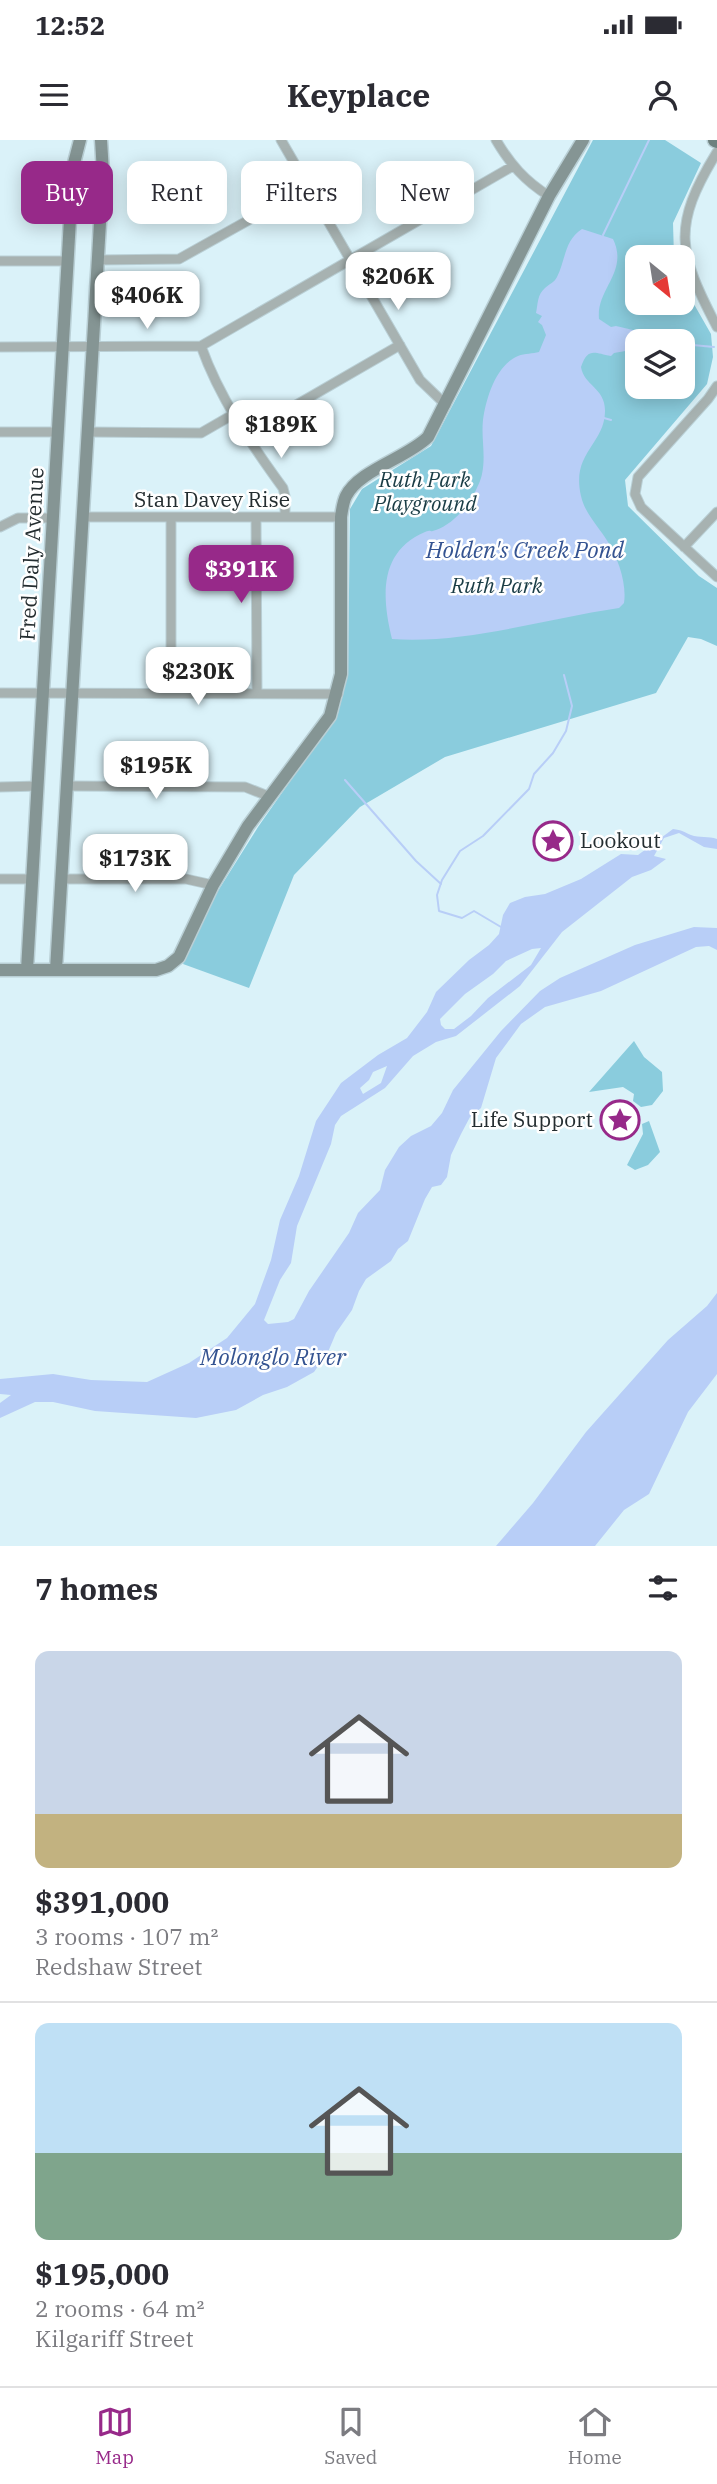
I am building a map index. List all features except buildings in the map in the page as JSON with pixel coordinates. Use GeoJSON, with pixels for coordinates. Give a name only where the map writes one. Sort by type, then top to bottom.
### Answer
{"type":"FeatureCollection","features":[{"type":"Feature","properties":{"kind":"street","name":"Fred Daly Avenue"},"geometry":{"type":"LineString","coordinates":[[27,970],[73,167],[80,140]]}},
{"type":"Feature","properties":{"kind":"street"},"geometry":{"type":"LineString","coordinates":[[57,970],[103,172],[101,140]]}},
{"type":"Feature","properties":{"kind":"street"},"geometry":{"type":"LineString","coordinates":[[281,140],[293,161]]}},
{"type":"Feature","properties":{"kind":"street"},"geometry":{"type":"LineString","coordinates":[[496,140],[529,184],[549,196]]}},
{"type":"Feature","properties":{"kind":"street"},"geometry":{"type":"LineString","coordinates":[[0,970],[156,970],[169,966],[179,957],[213,885],[268,796],[330,716],[338,694],[341,674],[341,517],[350,489],[366,476],[422,443],[437,423],[549,196],[583,140]]}},
{"type":"Feature","properties":{"kind":"street"},"geometry":{"type":"LineString","coordinates":[[717,152],[692,197],[687,216],[685,244],[692,279],[717,327]]}},
{"type":"Feature","properties":{"kind":"street"},"geometry":{"type":"LineString","coordinates":[[0,347],[201,346],[513,166]]}},
{"type":"Feature","properties":{"kind":"street"},"geometry":{"type":"LineString","coordinates":[[97,260],[179,259],[242,224]]}},
{"type":"Feature","properties":{"kind":"street"},"geometry":{"type":"LineString","coordinates":[[330,224],[423,385],[446,405]]}},
{"type":"Feature","properties":{"kind":"street"},"geometry":{"type":"LineString","coordinates":[[0,261],[67,261]]}},
{"type":"Feature","properties":{"kind":"street"},"geometry":{"type":"LineString","coordinates":[[246,434],[400,345]]}},
{"type":"Feature","properties":{"kind":"street"},"geometry":{"type":"LineString","coordinates":[[201,346],[209,371],[246,434],[283,488],[285,517]]}},
{"type":"Feature","properties":{"kind":"street"},"geometry":{"type":"LineString","coordinates":[[717,386],[643,469],[635,485],[635,494],[641,507],[717,578]]}},
{"type":"Feature","properties":{"kind":"street"},"geometry":{"type":"LineString","coordinates":[[88,432],[201,433],[234,414]]}},
{"type":"Feature","properties":{"kind":"street"},"geometry":{"type":"LineString","coordinates":[[0,432],[58,432]]}},
{"type":"Feature","properties":{"kind":"street"},"geometry":{"type":"LineString","coordinates":[[684,547],[717,512]]}},
{"type":"Feature","properties":{"kind":"street","name":"Stan Davey Rise"},"geometry":{"type":"LineString","coordinates":[[83,517],[341,517]]}},
{"type":"Feature","properties":{"kind":"street"},"geometry":{"type":"LineString","coordinates":[[171,517],[171,692]]}},
{"type":"Feature","properties":{"kind":"street"},"geometry":{"type":"LineString","coordinates":[[256,517],[257,692]]}},
{"type":"Feature","properties":{"kind":"street"},"geometry":{"type":"LineString","coordinates":[[0,527],[18,518],[53,518]]}},
{"type":"Feature","properties":{"kind":"street"},"geometry":{"type":"LineString","coordinates":[[0,693],[338,694]]}},
{"type":"Feature","properties":{"kind":"street"},"geometry":{"type":"LineString","coordinates":[[0,786],[38,786]]}},
{"type":"Feature","properties":{"kind":"street"},"geometry":{"type":"LineString","coordinates":[[67,786],[244,787],[268,796]]}},
{"type":"Feature","properties":{"kind":"street"},"geometry":{"type":"LineString","coordinates":[[0,879],[33,879]]}},
{"type":"Feature","properties":{"kind":"street"},"geometry":{"type":"LineString","coordinates":[[62,879],[186,879],[213,885]]}},
{"type":"Feature","properties":{"kind":"green space","name":"Ruth Park"},"geometry":{"type":"Polygon","coordinates":[[[593,140],[665,140],[701,163],[673,223],[674,245],[625,245],[625,315],[695,315],[695,306],[711,334],[713,357],[707,384],[695,398],[695,329],[625,329],[625,399],[694,399],[625,480],[628,506],[699,576],[717,588],[717,646],[688,637],[656,693],[445,757],[360,807],[294,875],[249,988],[183,964],[216,894],[258,827],[338,713],[348,674],[350,509],[362,489],[431,446],[593,140]]]}},
{"type":"Feature","properties":{"kind":"green space"},"geometry":{"type":"Polygon","coordinates":[[[634,1041],[644,1057],[662,1072],[663,1091],[652,1105],[641,1107],[633,1101],[634,1094],[623,1087],[589,1092],[634,1041]]]}},
{"type":"Feature","properties":{"kind":"green space"},"geometry":{"type":"Polygon","coordinates":[[[649,1121],[660,1152],[648,1165],[635,1170],[627,1165],[643,1134],[642,1124],[649,1121]]]}},
{"type":"Feature","properties":{"kind":"water","name":"Holden's Creek Pond"},"geometry":{"type":"Polygon","coordinates":[[[582,229],[613,239],[617,261],[602,298],[599,319],[611,327],[629,329],[625,329],[625,351],[611,356],[589,354],[581,367],[586,379],[599,392],[605,412],[599,433],[580,469],[579,481],[586,509],[608,542],[618,563],[623,580],[624,603],[619,608],[477,634],[420,640],[392,639],[386,608],[387,578],[391,564],[399,551],[410,541],[447,524],[471,499],[482,474],[483,420],[493,383],[510,360],[539,352],[546,335],[538,322],[542,316],[536,313],[539,297],[556,279],[576,234],[582,229]]]}},
{"type":"Feature","properties":{"kind":"water","name":"Molonglo River"},"geometry":{"type":"Polygon","coordinates":[[[673,829],[694,836],[717,839],[717,849],[704,847],[679,833],[664,838],[654,856],[666,859],[651,870],[632,877],[562,932],[520,986],[456,1036],[436,1042],[413,1056],[385,1088],[341,1116],[335,1125],[331,1144],[297,1226],[291,1263],[280,1280],[264,1320],[268,1324],[294,1319],[309,1291],[349,1233],[358,1213],[380,1190],[385,1170],[399,1147],[411,1136],[431,1126],[442,1113],[453,1090],[501,1031],[540,991],[560,978],[635,945],[694,927],[717,928],[717,950],[709,946],[696,947],[601,991],[545,1007],[521,1024],[496,1058],[481,1108],[470,1117],[461,1134],[451,1155],[447,1177],[441,1185],[432,1187],[408,1241],[398,1249],[391,1261],[366,1279],[352,1310],[314,1372],[236,1410],[196,1418],[95,1411],[53,1402],[35,1402],[0,1418],[0,1403],[11,1395],[0,1394],[0,1379],[53,1374],[91,1380],[147,1382],[189,1363],[227,1338],[255,1304],[271,1260],[280,1220],[299,1176],[316,1121],[341,1083],[378,1055],[407,1038],[427,1012],[436,992],[499,934],[503,915],[510,903],[545,894],[581,879],[621,854],[638,855],[673,829]],[[541,948],[532,949],[506,961],[465,994],[440,1019],[441,1025],[445,1029],[454,1029],[471,1016],[488,998],[531,965],[541,948]],[[387,1066],[373,1072],[360,1088],[363,1094],[381,1083],[387,1066]]]}},
{"type":"Feature","properties":{"kind":"water"},"geometry":{"type":"Polygon","coordinates":[[[717,1293],[717,1374],[688,1412],[649,1494],[624,1510],[595,1546],[496,1546],[533,1503],[586,1432],[668,1340],[707,1306],[717,1293]]]}},
{"type":"Feature","properties":{"kind":"waterway"},"geometry":{"type":"LineString","coordinates":[[603,235],[649,140]]}},
{"type":"Feature","properties":{"kind":"waterway"},"geometry":{"type":"LineString","coordinates":[[695,345],[714,347]]}},
{"type":"Feature","properties":{"kind":"waterway"},"geometry":{"type":"LineString","coordinates":[[604,418],[611,420]]}},
{"type":"Feature","properties":{"kind":"waterway"},"geometry":{"type":"LineString","coordinates":[[501,927],[474,911],[462,918],[439,911],[437,895],[442,880],[460,851],[483,836],[529,789],[534,774],[553,753],[566,731],[572,706],[564,675]]}},
{"type":"Feature","properties":{"kind":"waterway"},"geometry":{"type":"LineString","coordinates":[[345,780],[416,861],[441,884]]}},
{"type":"Feature","properties":{"kind":"place","name":"Lookout"},"geometry":{"type":"Point","coordinates":[553,841]}},
{"type":"Feature","properties":{"kind":"place","name":"Life Support"},"geometry":{"type":"Point","coordinates":[620,1120]}},
{"type":"Feature","properties":{"kind":"park label","name":"Ruth Park Playground"},"geometry":{"type":"Point","coordinates":[425,492]}}]}
